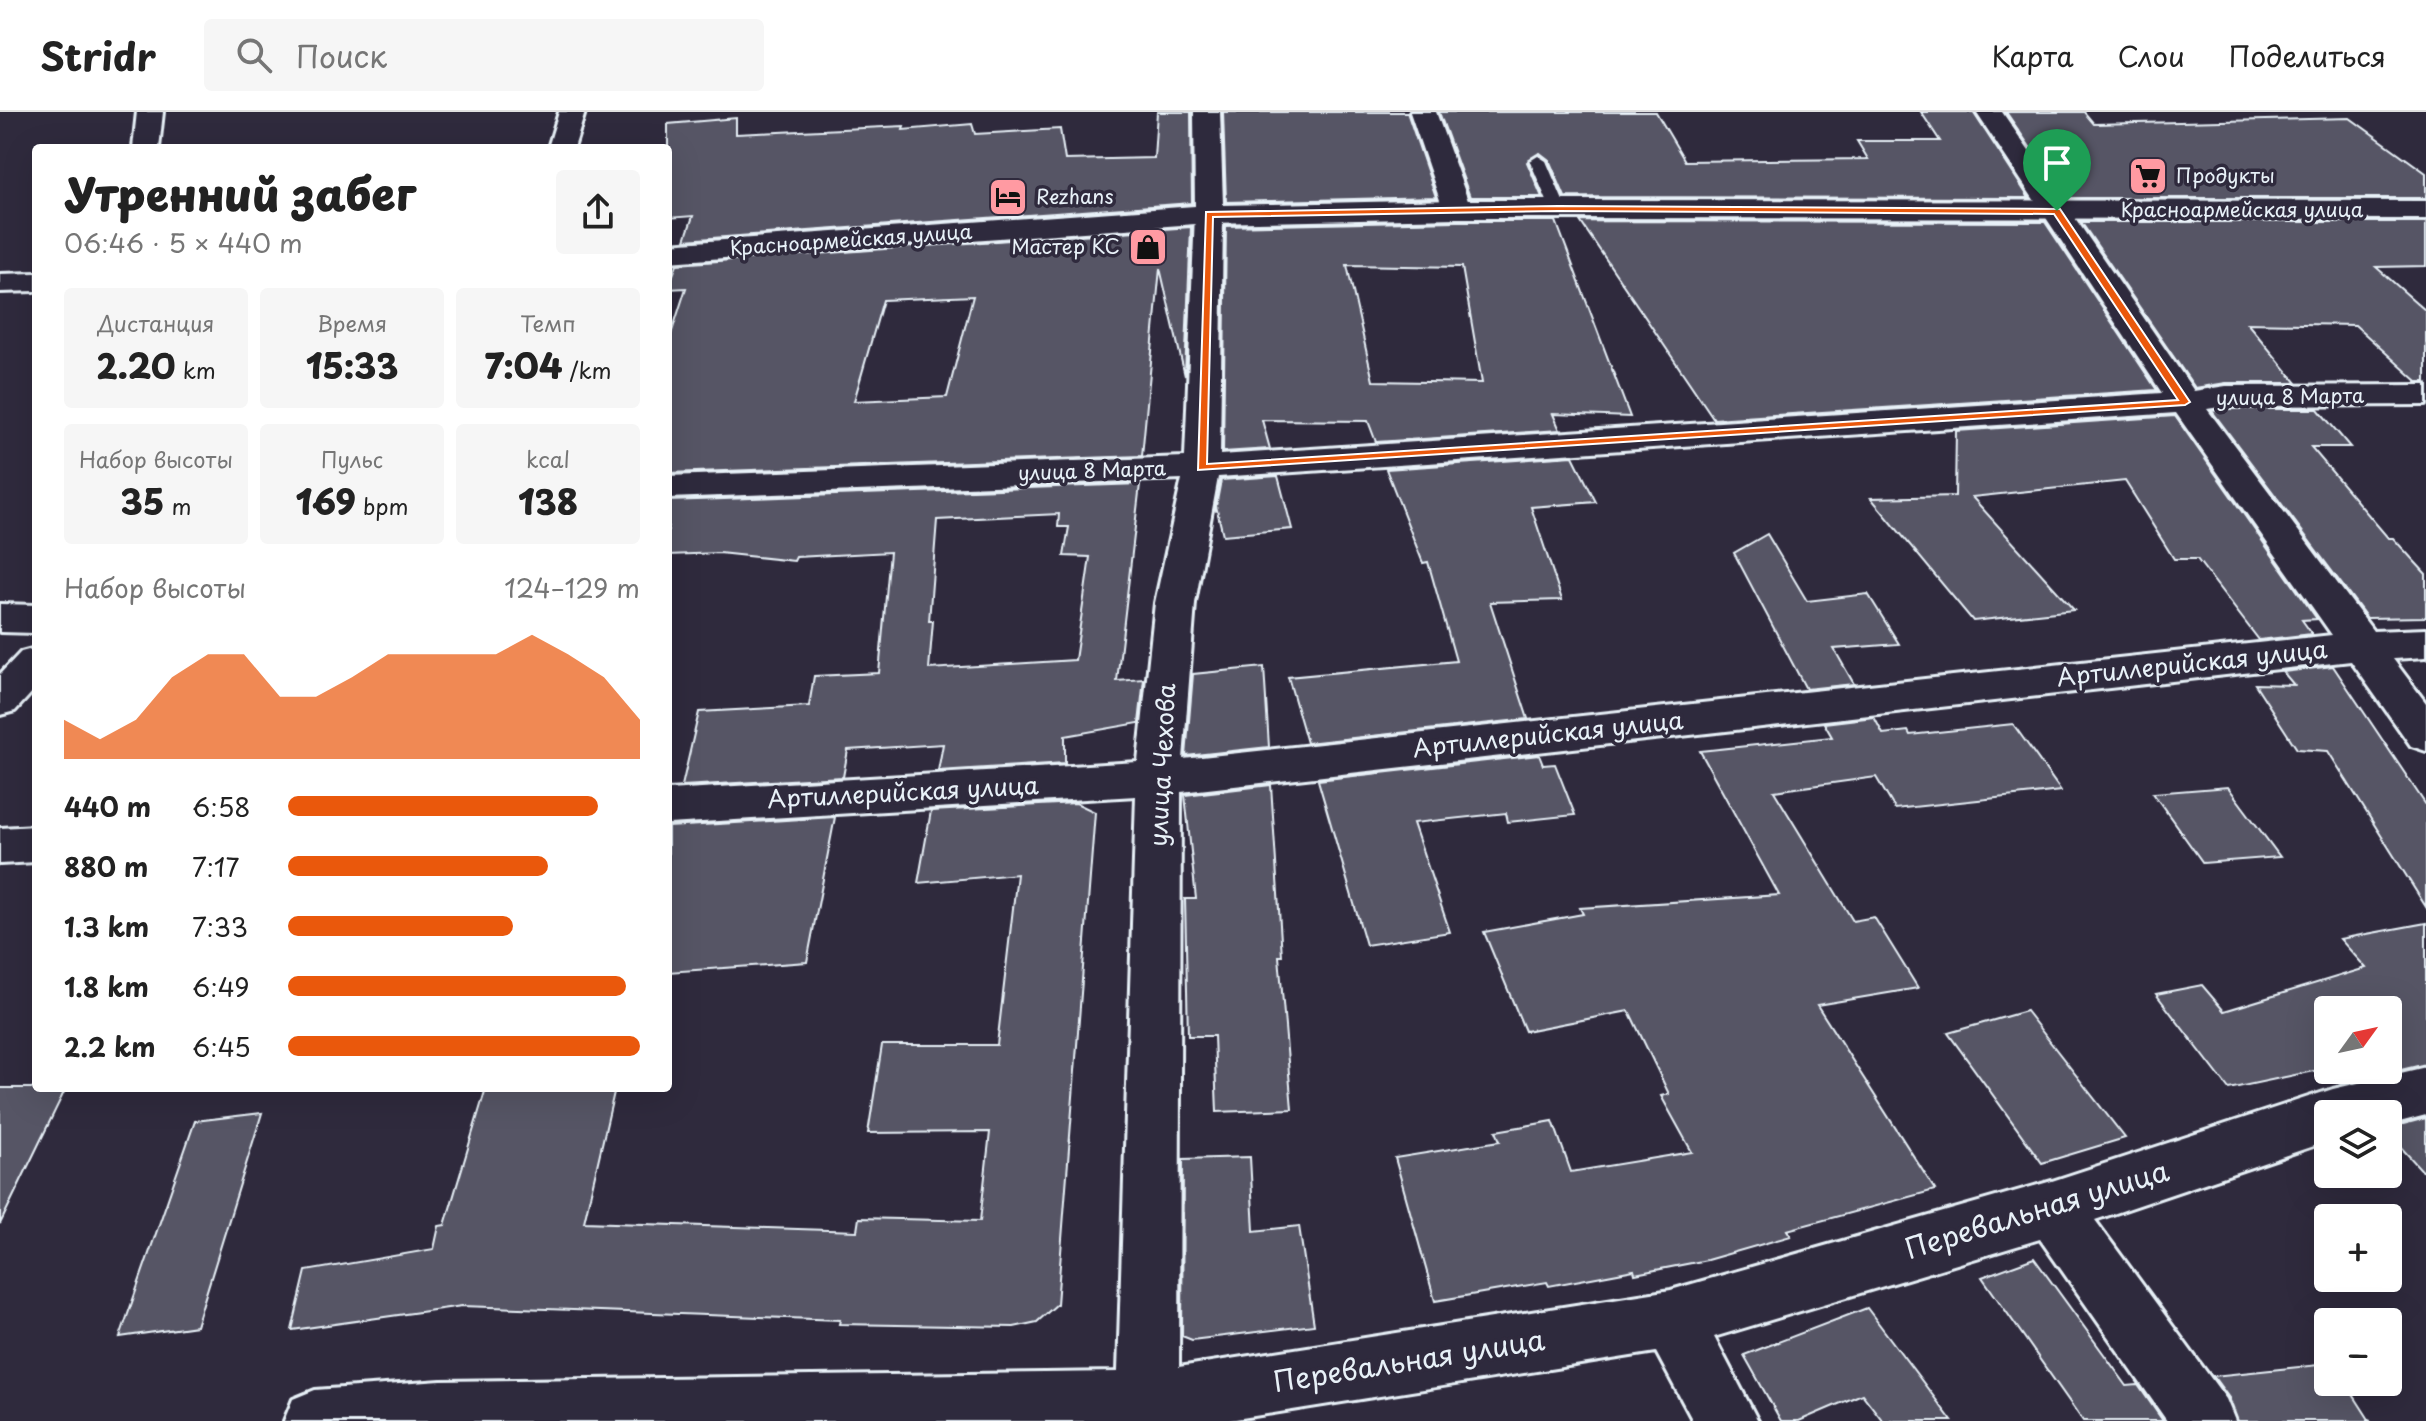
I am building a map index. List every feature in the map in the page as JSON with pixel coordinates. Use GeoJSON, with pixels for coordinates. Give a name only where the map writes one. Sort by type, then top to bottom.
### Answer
{"type":"FeatureCollection","features":[{"type":"Feature","properties":{"kind":"street"},"geometry":{"type":"LineString","coordinates":[[146,144],[150,112]]}},
{"type":"Feature","properties":{"kind":"street"},"geometry":{"type":"LineString","coordinates":[[562,144],[572,112]]}},
{"type":"Feature","properties":{"kind":"street","name":"улица Чехова"},"geometry":{"type":"LineString","coordinates":[[1149,1411],[1159,778],[1175,603],[1202,467],[1209,214],[1207,112]]}},
{"type":"Feature","properties":{"kind":"street"},"geometry":{"type":"LineString","coordinates":[[1423,112],[1457,209]]}},
{"type":"Feature","properties":{"kind":"street"},"geometry":{"type":"LineString","coordinates":[[1989,112],[2185,402],[2426,735]]}},
{"type":"Feature","properties":{"kind":"street","name":"Красноармейская улица"},"geometry":{"type":"LineString","coordinates":[[672,253],[1209,214],[1558,208],[2426,210]]}},
{"type":"Feature","properties":{"kind":"street"},"geometry":{"type":"LineString","coordinates":[[0,283],[32,282]]}},
{"type":"Feature","properties":{"kind":"street","name":"улица 8 Марта"},"geometry":{"type":"LineString","coordinates":[[672,487],[1202,467],[2185,402],[2226,396],[2426,395]]}},
{"type":"Feature","properties":{"kind":"street"},"geometry":{"type":"LineString","coordinates":[[0,618],[32,619]]}},
{"type":"Feature","properties":{"kind":"street","name":"Артиллерийская улица"},"geometry":{"type":"LineString","coordinates":[[672,807],[1159,778],[2362,646],[2426,643]]}},
{"type":"Feature","properties":{"kind":"street"},"geometry":{"type":"LineString","coordinates":[[0,700],[32,666]]}},
{"type":"Feature","properties":{"kind":"street"},"geometry":{"type":"LineString","coordinates":[[0,846],[32,844]]}},
{"type":"Feature","properties":{"kind":"street","name":"Перевальная улица"},"geometry":{"type":"LineString","coordinates":[[2390,1100],[2426,1091]]}},
{"type":"Feature","properties":{"kind":"street","name":"Перевальная улица"},"geometry":{"type":"LineString","coordinates":[[315,1421],[441,1412],[1149,1411],[1671,1320],[2052,1208],[2314,1121]]}},
{"type":"Feature","properties":{"kind":"street"},"geometry":{"type":"LineString","coordinates":[[2052,1208],[2204,1421]]}},
{"type":"Feature","properties":{"kind":"street"},"geometry":{"type":"LineString","coordinates":[[1671,1320],[1727,1421]]}},
{"type":"Feature","properties":{"kind":"lane"},"geometry":{"type":"LineString","coordinates":[[1538,161],[1558,208]]}},
{"type":"Feature","properties":{"kind":"building"},"geometry":{"type":"Polygon","coordinates":[[[1157,112],[1191,112],[1192,203],[685,240],[693,216],[672,218],[672,144],[668,144],[668,124],[736,118],[736,134],[904,126],[903,130],[972,124],[975,134],[1060,129],[1065,160],[1154,158],[1157,112]]]}},
{"type":"Feature","properties":{"kind":"building"},"geometry":{"type":"Polygon","coordinates":[[[1223,112],[1407,112],[1436,197],[1226,202],[1223,112]]]}},
{"type":"Feature","properties":{"kind":"building"},"geometry":{"type":"Polygon","coordinates":[[[1439,112],[1656,112],[1685,161],[1868,159],[1857,141],[1940,141],[1921,112],[1973,112],[2029,198],[1565,197],[1549,160],[1540,153],[1527,162],[1542,197],[1470,197],[1439,112]]]}},
{"type":"Feature","properties":{"kind":"building"},"geometry":{"type":"Polygon","coordinates":[[[2006,112],[2084,112],[2094,124],[2350,118],[2426,173],[2426,198],[2065,198],[2006,112]]]}},
{"type":"Feature","properties":{"kind":"building"},"geometry":{"type":"Polygon","coordinates":[[[1556,221],[1630,417],[1553,414],[1560,430],[1376,442],[1368,421],[1262,420],[1270,449],[1223,452],[1226,226],[1556,221]],[[1347,265],[1373,381],[1482,383],[1462,267],[1347,265]]]}},
{"type":"Feature","properties":{"kind":"building"},"geometry":{"type":"Polygon","coordinates":[[[1580,221],[2045,222],[2157,390],[1714,419],[1580,221]]]}},
{"type":"Feature","properties":{"kind":"building"},"geometry":{"type":"Polygon","coordinates":[[[2081,222],[2426,222],[2426,266],[2376,267],[2426,311],[2426,382],[2418,382],[2355,325],[2247,323],[2297,383],[2226,383],[2195,388],[2081,222]]]}},
{"type":"Feature","properties":{"kind":"building"},"geometry":{"type":"Polygon","coordinates":[[[1191,227],[1185,376],[1160,268],[1142,456],[672,473],[672,332],[686,288],[672,289],[677,264],[1191,227]],[[973,296],[883,300],[854,401],[947,397],[973,296]]]}},
{"type":"Feature","properties":{"kind":"building"},"geometry":{"type":"Polygon","coordinates":[[[2318,409],[2350,447],[2311,447],[2388,538],[2393,538],[2426,574],[2426,617],[2367,618],[2212,411],[2318,409]]]}},
{"type":"Feature","properties":{"kind":"building"},"geometry":{"type":"Polygon","coordinates":[[[2175,416],[2317,619],[2302,620],[2312,634],[2259,640],[2197,559],[2174,559],[2125,481],[1972,497],[2074,610],[1973,621],[1871,498],[1955,496],[1956,431],[2175,416]]]}},
{"type":"Feature","properties":{"kind":"building"},"geometry":{"type":"Polygon","coordinates":[[[1573,456],[1596,502],[1531,507],[1562,600],[1490,602],[1528,719],[1307,743],[1288,677],[1456,661],[1428,562],[1423,563],[1386,469],[1573,456]]]}},
{"type":"Feature","properties":{"kind":"building"},"geometry":{"type":"Polygon","coordinates":[[[1278,476],[1292,529],[1223,535],[1216,506],[1221,480],[1278,476]]]}},
{"type":"Feature","properties":{"kind":"building"},"geometry":{"type":"Polygon","coordinates":[[[1140,484],[1117,681],[1144,679],[1139,723],[1065,736],[1065,763],[938,771],[943,744],[848,750],[843,777],[682,786],[699,712],[809,706],[814,676],[879,673],[890,552],[796,557],[794,561],[719,553],[672,555],[672,501],[1140,484]],[[1059,514],[937,520],[929,621],[933,621],[929,669],[1075,660],[1090,557],[1064,556],[1069,527],[1058,527],[1059,514]]]}},
{"type":"Feature","properties":{"kind":"building"},"geometry":{"type":"Polygon","coordinates":[[[1767,534],[1807,601],[1868,594],[1899,644],[1834,649],[1854,684],[1806,689],[1734,553],[1767,534]]]}},
{"type":"Feature","properties":{"kind":"building"},"geometry":{"type":"Polygon","coordinates":[[[2333,666],[2426,805],[2426,907],[2328,751],[2297,749],[2255,684],[2294,685],[2283,672],[2333,666]]]}},
{"type":"Feature","properties":{"kind":"building"},"geometry":{"type":"Polygon","coordinates":[[[1264,667],[1269,747],[1186,756],[1193,674],[1264,667]]]}},
{"type":"Feature","properties":{"kind":"building"},"geometry":{"type":"Polygon","coordinates":[[[1874,717],[1883,734],[1908,731],[1910,735],[2013,724],[2061,791],[1895,809],[1876,777],[1774,791],[1853,921],[1874,917],[1918,988],[1817,1005],[1935,1190],[1787,1230],[1791,1236],[1707,1260],[1635,1274],[1634,1270],[1549,1286],[1547,1282],[1435,1301],[1395,1158],[1500,1141],[1496,1131],[1553,1121],[1571,1172],[1692,1152],[1661,1096],[1669,1094],[1629,1011],[1525,1031],[1484,932],[1583,914],[1580,908],[1779,895],[1700,751],[1832,737],[1824,723],[1874,717]]]}},
{"type":"Feature","properties":{"kind":"building"},"geometry":{"type":"Polygon","coordinates":[[[1539,755],[1543,765],[1555,764],[1575,815],[1508,822],[1506,813],[1413,823],[1450,932],[1366,945],[1318,780],[1539,755]]]}},
{"type":"Feature","properties":{"kind":"building"},"geometry":{"type":"Polygon","coordinates":[[[1271,785],[1282,956],[1279,956],[1292,1109],[1217,1112],[1214,1036],[1188,1036],[1185,899],[1196,899],[1185,795],[1271,785]]]}},
{"type":"Feature","properties":{"kind":"building"},"geometry":{"type":"Polygon","coordinates":[[[2228,787],[2280,857],[2203,863],[2153,793],[2228,787]]]}},
{"type":"Feature","properties":{"kind":"building"},"geometry":{"type":"Polygon","coordinates":[[[1076,803],[1095,812],[1057,1304],[1037,1322],[1014,1327],[839,1324],[840,1320],[462,1306],[292,1330],[306,1271],[434,1249],[439,1226],[445,1225],[485,1092],[614,1092],[584,1222],[857,1231],[859,1218],[980,1221],[990,1132],[868,1133],[882,1045],[997,1045],[1017,874],[918,883],[931,811],[1076,803]]]}},
{"type":"Feature","properties":{"kind":"building"},"geometry":{"type":"Polygon","coordinates":[[[835,817],[807,962],[672,972],[672,827],[835,817]]]}},
{"type":"Feature","properties":{"kind":"building"},"geometry":{"type":"Polygon","coordinates":[[[2426,923],[2426,1064],[2402,1070],[2402,996],[2314,996],[2314,1071],[2229,1089],[2156,994],[2202,985],[2224,1011],[2366,968],[2340,939],[2426,923]]]}},
{"type":"Feature","properties":{"kind":"building"},"geometry":{"type":"Polygon","coordinates":[[[2026,1011],[2125,1138],[2042,1163],[1948,1033],[2026,1011]]]}},
{"type":"Feature","properties":{"kind":"building"},"geometry":{"type":"Polygon","coordinates":[[[0,1088],[64,1092],[0,1224],[0,1088]]]}},
{"type":"Feature","properties":{"kind":"building"},"geometry":{"type":"Polygon","coordinates":[[[262,1113],[196,1326],[120,1337],[195,1121],[262,1113]]]}},
{"type":"Feature","properties":{"kind":"building"},"geometry":{"type":"Polygon","coordinates":[[[2426,1118],[2426,1175],[2402,1148],[2402,1124],[2426,1118]]]}},
{"type":"Feature","properties":{"kind":"building"},"geometry":{"type":"Polygon","coordinates":[[[1250,1157],[1254,1231],[1299,1226],[1314,1325],[1192,1340],[1182,1336],[1183,1159],[1250,1157]]]}},
{"type":"Feature","properties":{"kind":"building"},"geometry":{"type":"Polygon","coordinates":[[[2034,1258],[2127,1386],[2138,1385],[2163,1421],[2083,1421],[1982,1277],[2034,1258]]]}},
{"type":"Feature","properties":{"kind":"building"},"geometry":{"type":"Polygon","coordinates":[[[1867,1308],[1952,1421],[1883,1421],[1862,1394],[1799,1421],[1781,1421],[1744,1355],[1867,1308]]]}},
{"type":"Feature","properties":{"kind":"building"},"geometry":{"type":"Polygon","coordinates":[[[2314,1365],[2314,1396],[2354,1396],[2370,1421],[2238,1421],[2229,1398],[2213,1376],[2314,1365]]]}},
{"type":"Feature","properties":{"kind":"place","name":"Продукты"},"geometry":{"type":"Point","coordinates":[2148,176]}},
{"type":"Feature","properties":{"kind":"place","name":"Rezhans"},"geometry":{"type":"Point","coordinates":[1008,197]}},
{"type":"Feature","properties":{"kind":"place","name":"Мастер КС"},"geometry":{"type":"Point","coordinates":[1148,247]}},
{"type":"Feature","properties":{"kind":"route"},"geometry":{"type":"LineString","coordinates":[[1558,208],[2057,211],[2185,402],[1202,467],[1209,214],[1558,208]]}}]}
